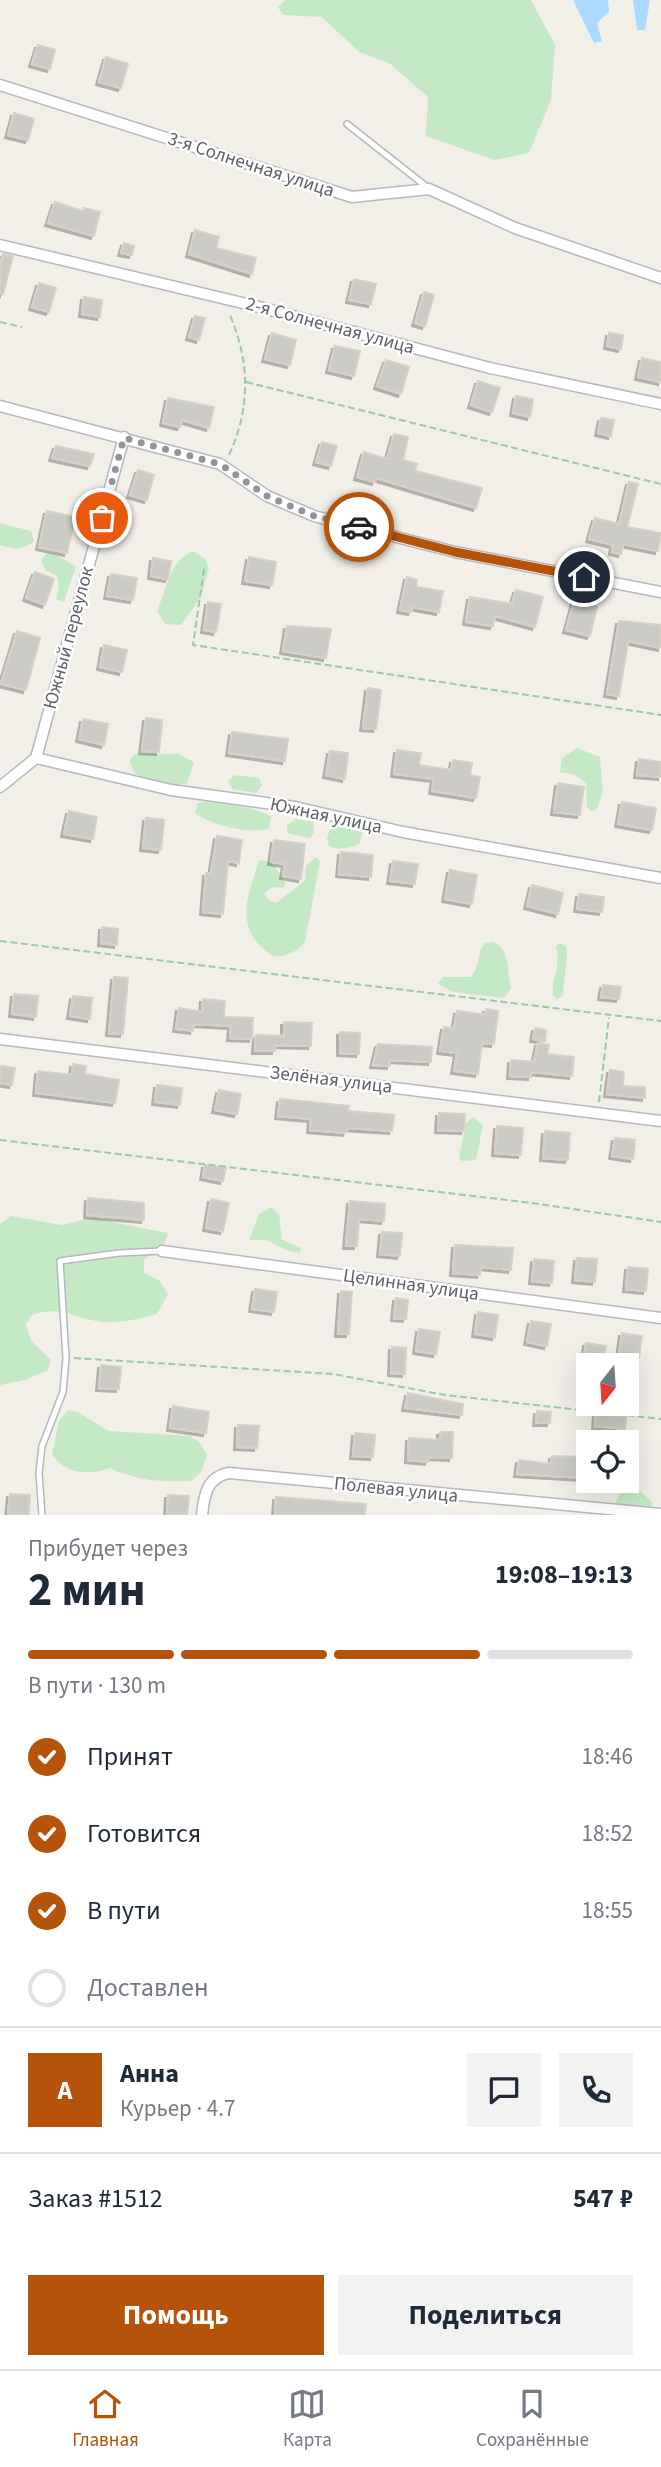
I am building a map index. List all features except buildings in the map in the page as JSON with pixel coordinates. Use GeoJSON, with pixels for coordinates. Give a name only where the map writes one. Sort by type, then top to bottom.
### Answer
{"type":"FeatureCollection","features":[{"type":"Feature","properties":{"kind":"street","name":"3-я Солнечная улица"},"geometry":{"type":"LineString","coordinates":[[0,85],[352,197],[429,189]]}},
{"type":"Feature","properties":{"kind":"street"},"geometry":{"type":"LineString","coordinates":[[429,189],[514,228],[661,278]]}},
{"type":"Feature","properties":{"kind":"street","name":"2-я Солнечная улица"},"geometry":{"type":"LineString","coordinates":[[0,245],[223,298],[491,368],[661,404]]}},
{"type":"Feature","properties":{"kind":"street"},"geometry":{"type":"LineString","coordinates":[[0,406],[224,466],[267,496],[314,516],[455,552],[661,592]]}},
{"type":"Feature","properties":{"kind":"street","name":"Южный переулок"},"geometry":{"type":"LineString","coordinates":[[36,758],[124,438]]}},
{"type":"Feature","properties":{"kind":"street"},"geometry":{"type":"LineString","coordinates":[[0,787],[36,758]]}},
{"type":"Feature","properties":{"kind":"street","name":"Южная улица"},"geometry":{"type":"LineString","coordinates":[[36,758],[171,790],[295,807],[403,832],[661,878]]}},
{"type":"Feature","properties":{"kind":"street","name":"Зелёная улица"},"geometry":{"type":"LineString","coordinates":[[0,1039],[661,1121]]}},
{"type":"Feature","properties":{"kind":"street","name":"Целинная улица"},"geometry":{"type":"LineString","coordinates":[[162,1251],[661,1318]]}},
{"type":"Feature","properties":{"kind":"street","name":"Полевая улица"},"geometry":{"type":"LineString","coordinates":[[202,1515],[209,1483],[217,1475],[229,1473],[661,1514]]}},
{"type":"Feature","properties":{"kind":"lane"},"geometry":{"type":"LineString","coordinates":[[347,124],[429,189]]}},
{"type":"Feature","properties":{"kind":"lane"},"geometry":{"type":"LineString","coordinates":[[42,1515],[39,1473],[42,1446],[63,1391],[66,1358],[60,1261],[119,1253],[162,1251]]}},
{"type":"Feature","properties":{"kind":"path"},"geometry":{"type":"LineString","coordinates":[[223,298],[240,339],[246,382],[239,433],[224,466]]}},
{"type":"Feature","properties":{"kind":"path"},"geometry":{"type":"LineString","coordinates":[[0,322],[22,327]]}},
{"type":"Feature","properties":{"kind":"path"},"geometry":{"type":"LineString","coordinates":[[246,382],[661,484]]}},
{"type":"Feature","properties":{"kind":"path"},"geometry":{"type":"LineString","coordinates":[[204,569],[193,645],[661,715]]}},
{"type":"Feature","properties":{"kind":"path"},"geometry":{"type":"LineString","coordinates":[[0,941],[661,1021]]}},
{"type":"Feature","properties":{"kind":"path"},"geometry":{"type":"LineString","coordinates":[[598,1113],[609,1015]]}},
{"type":"Feature","properties":{"kind":"path"},"geometry":{"type":"LineString","coordinates":[[0,1140],[532,1203],[661,1222]]}},
{"type":"Feature","properties":{"kind":"path"},"geometry":{"type":"LineString","coordinates":[[66,1358],[333,1374],[445,1395],[661,1419]]}},
{"type":"Feature","properties":{"kind":"green space"},"geometry":{"type":"Polygon","coordinates":[[[285,0],[531,0],[555,45],[551,100],[529,153],[494,160],[426,136],[428,97],[389,63],[359,52],[322,17],[283,15],[278,7],[285,0]]]}},
{"type":"Feature","properties":{"kind":"green space"},"geometry":{"type":"Polygon","coordinates":[[[0,523],[31,531],[34,541],[17,548],[0,545],[0,523]]]}},
{"type":"Feature","properties":{"kind":"green space"},"geometry":{"type":"Polygon","coordinates":[[[193,551],[205,559],[209,568],[200,599],[181,625],[165,624],[157,611],[166,585],[179,562],[193,551]]]}},
{"type":"Feature","properties":{"kind":"green space"},"geometry":{"type":"Polygon","coordinates":[[[46,554],[56,555],[76,566],[64,602],[56,599],[59,587],[57,576],[45,570],[41,560],[46,554]]]}},
{"type":"Feature","properties":{"kind":"green space"},"geometry":{"type":"Polygon","coordinates":[[[577,748],[600,757],[603,793],[596,810],[591,811],[587,807],[586,784],[571,774],[560,773],[562,758],[577,748]]]}},
{"type":"Feature","properties":{"kind":"green space"},"geometry":{"type":"Polygon","coordinates":[[[178,754],[194,762],[187,783],[167,784],[134,773],[130,761],[133,755],[178,754]]]}},
{"type":"Feature","properties":{"kind":"green space"},"geometry":{"type":"Polygon","coordinates":[[[235,775],[259,778],[262,785],[256,793],[232,789],[228,781],[235,775]]]}},
{"type":"Feature","properties":{"kind":"green space"},"geometry":{"type":"Polygon","coordinates":[[[206,801],[249,808],[271,816],[269,828],[231,828],[211,821],[195,813],[198,803],[206,801]]]}},
{"type":"Feature","properties":{"kind":"green space"},"geometry":{"type":"Polygon","coordinates":[[[295,819],[314,822],[314,834],[309,838],[287,833],[287,826],[295,819]]]}},
{"type":"Feature","properties":{"kind":"green space"},"geometry":{"type":"Polygon","coordinates":[[[333,821],[363,829],[360,843],[345,848],[329,846],[327,838],[333,821]]]}},
{"type":"Feature","properties":{"kind":"green space"},"geometry":{"type":"Polygon","coordinates":[[[315,857],[320,861],[305,942],[291,953],[273,956],[252,936],[246,912],[250,887],[259,861],[272,864],[286,883],[283,888],[272,887],[264,894],[276,903],[305,881],[306,866],[315,857]]]}},
{"type":"Feature","properties":{"kind":"green space"},"geometry":{"type":"Polygon","coordinates":[[[493,942],[506,956],[511,988],[504,998],[453,992],[438,984],[443,977],[471,977],[482,947],[485,943],[493,942]]]}},
{"type":"Feature","properties":{"kind":"green space"},"geometry":{"type":"Polygon","coordinates":[[[560,943],[566,946],[567,953],[563,996],[558,999],[553,996],[553,990],[558,959],[556,947],[560,943]]]}},
{"type":"Feature","properties":{"kind":"green space"},"geometry":{"type":"Polygon","coordinates":[[[473,1117],[483,1125],[476,1160],[462,1161],[459,1158],[466,1123],[473,1117]]]}},
{"type":"Feature","properties":{"kind":"green space"},"geometry":{"type":"Polygon","coordinates":[[[271,1207],[279,1214],[282,1240],[301,1248],[300,1253],[286,1250],[267,1240],[249,1240],[259,1214],[271,1207]]]}},
{"type":"Feature","properties":{"kind":"green space"},"geometry":{"type":"Polygon","coordinates":[[[11,1216],[62,1225],[91,1218],[168,1233],[164,1245],[144,1260],[144,1273],[159,1280],[168,1294],[157,1314],[111,1322],[56,1311],[31,1316],[26,1324],[31,1341],[51,1360],[48,1370],[25,1380],[0,1385],[0,1224],[11,1216]]]}},
{"type":"Feature","properties":{"kind":"green space"},"geometry":{"type":"Polygon","coordinates":[[[68,1410],[76,1411],[109,1431],[190,1436],[200,1443],[207,1455],[201,1472],[191,1481],[170,1481],[140,1478],[110,1468],[78,1472],[63,1466],[52,1454],[59,1421],[68,1410]]]}},
{"type":"Feature","properties":{"kind":"green space"},"geometry":{"type":"Polygon","coordinates":[[[639,1490],[653,1503],[651,1508],[618,1508],[615,1504],[620,1493],[639,1493],[639,1490]]]}},
{"type":"Feature","properties":{"kind":"water"},"geometry":{"type":"Polygon","coordinates":[[[573,0],[608,0],[609,12],[597,23],[602,41],[594,43],[573,0]]]}},
{"type":"Feature","properties":{"kind":"water"},"geometry":{"type":"Polygon","coordinates":[[[633,0],[650,0],[645,30],[637,30],[633,0]]]}},
{"type":"Feature","properties":{"kind":"way so far"},"geometry":{"type":"LineString","coordinates":[[102,518],[124,438],[220,464],[267,496],[314,516],[359,527]]}},
{"type":"Feature","properties":{"kind":"route"},"geometry":{"type":"LineString","coordinates":[[359,527],[455,552],[584,577]]}}]}
